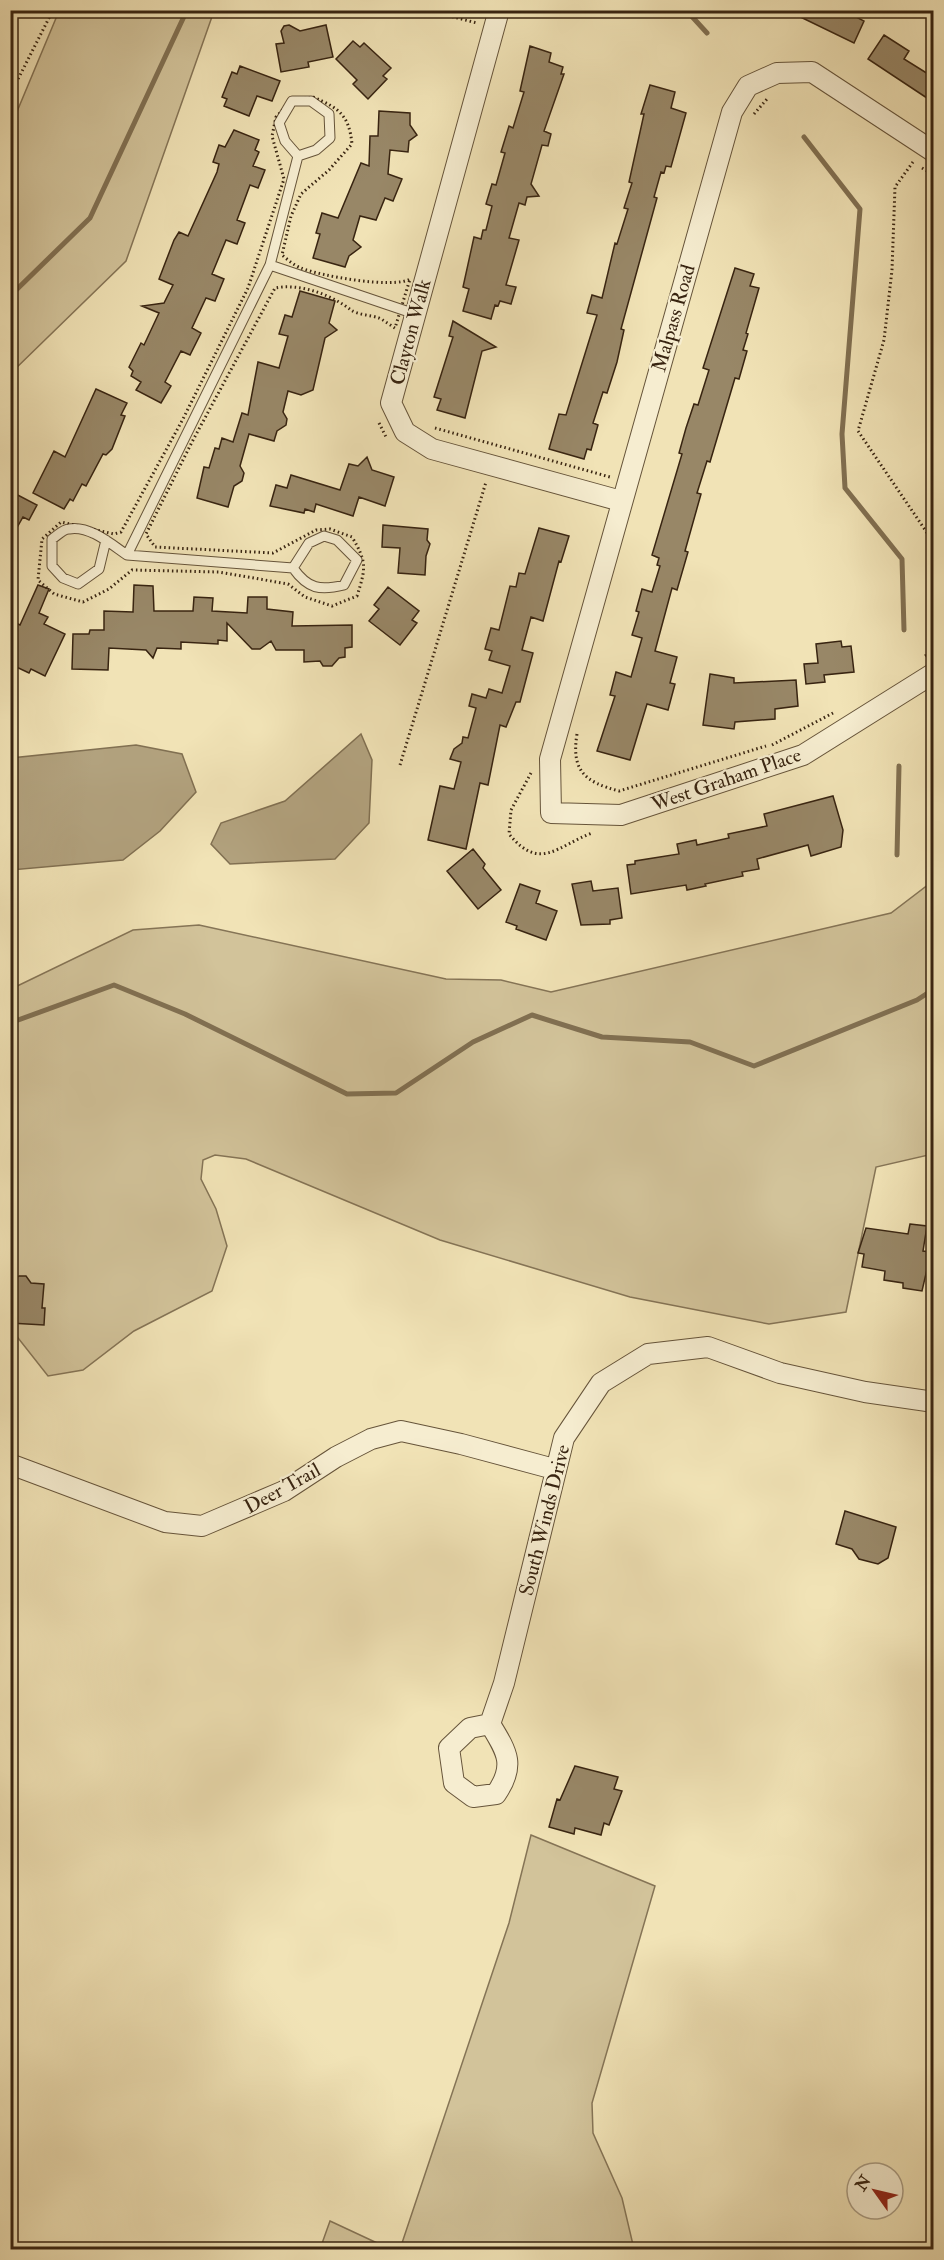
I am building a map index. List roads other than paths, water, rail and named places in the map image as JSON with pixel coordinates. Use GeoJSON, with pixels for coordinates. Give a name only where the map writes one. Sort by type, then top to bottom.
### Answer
{"type":"FeatureCollection","features":[{"type":"Feature","properties":{"kind":"street","name":"Clayton Walk"},"geometry":{"type":"LineString","coordinates":[[499,10],[408,311],[391,403],[405,432],[432,449],[621,501]]}},
{"type":"Feature","properties":{"kind":"street","name":"Malpass Road"},"geometry":{"type":"LineString","coordinates":[[550,759],[732,112],[748,86],[777,73],[812,72],[933,152]]}},
{"type":"Feature","properties":{"kind":"street","name":"West Graham Place"},"geometry":{"type":"LineString","coordinates":[[550,759],[551,813],[621,815],[803,754],[928,665]]}},
{"type":"Feature","properties":{"kind":"street","name":"South Winds Drive"},"geometry":{"type":"LineString","coordinates":[[490,1724],[504,1683],[554,1469],[564,1438],[601,1383],[648,1354],[708,1347],[780,1373],[865,1392],[933,1402]]}},
{"type":"Feature","properties":{"kind":"street","name":"Deer Trail"},"geometry":{"type":"LineString","coordinates":[[10,1464],[165,1522],[202,1526],[284,1491],[336,1457],[371,1439],[401,1431],[461,1444],[554,1469]]}},
{"type":"Feature","properties":{"kind":"lane"},"geometry":{"type":"LineString","coordinates":[[292,101],[311,101],[329,114],[330,138],[316,150],[298,156],[285,141],[279,123],[292,101]]}},
{"type":"Feature","properties":{"kind":"lane"},"geometry":{"type":"LineString","coordinates":[[127,555],[270,265],[298,156]]}},
{"type":"Feature","properties":{"kind":"lane"},"geometry":{"type":"LineString","coordinates":[[270,265],[408,311]]}},
{"type":"Feature","properties":{"kind":"lane"},"geometry":{"type":"LineString","coordinates":[[106,540],[99,569],[78,584],[63,578],[52,566],[52,539],[67,528],[83,529],[106,540],[127,555],[293,568],[302,580],[324,590],[344,585],[357,560],[337,540],[324,536],[309,543],[293,568]]}},
{"type":"Feature","properties":{"kind":"waterway"},"geometry":{"type":"LineString","coordinates":[[10,296],[90,218],[187,10]]}},
{"type":"Feature","properties":{"kind":"waterway"},"geometry":{"type":"LineString","coordinates":[[686,10],[707,33]]}},
{"type":"Feature","properties":{"kind":"waterway"},"geometry":{"type":"LineString","coordinates":[[804,137],[860,209],[842,434],[845,488],[902,559],[904,630]]}},
{"type":"Feature","properties":{"kind":"waterway"},"geometry":{"type":"LineString","coordinates":[[897,855],[899,766]]}},
{"type":"Feature","properties":{"kind":"waterway"},"geometry":{"type":"LineString","coordinates":[[10,1023],[114,985],[185,1014],[347,1094],[396,1093],[473,1042],[532,1015],[602,1037],[690,1042],[754,1066],[917,1000],[934,989]]}}]}
